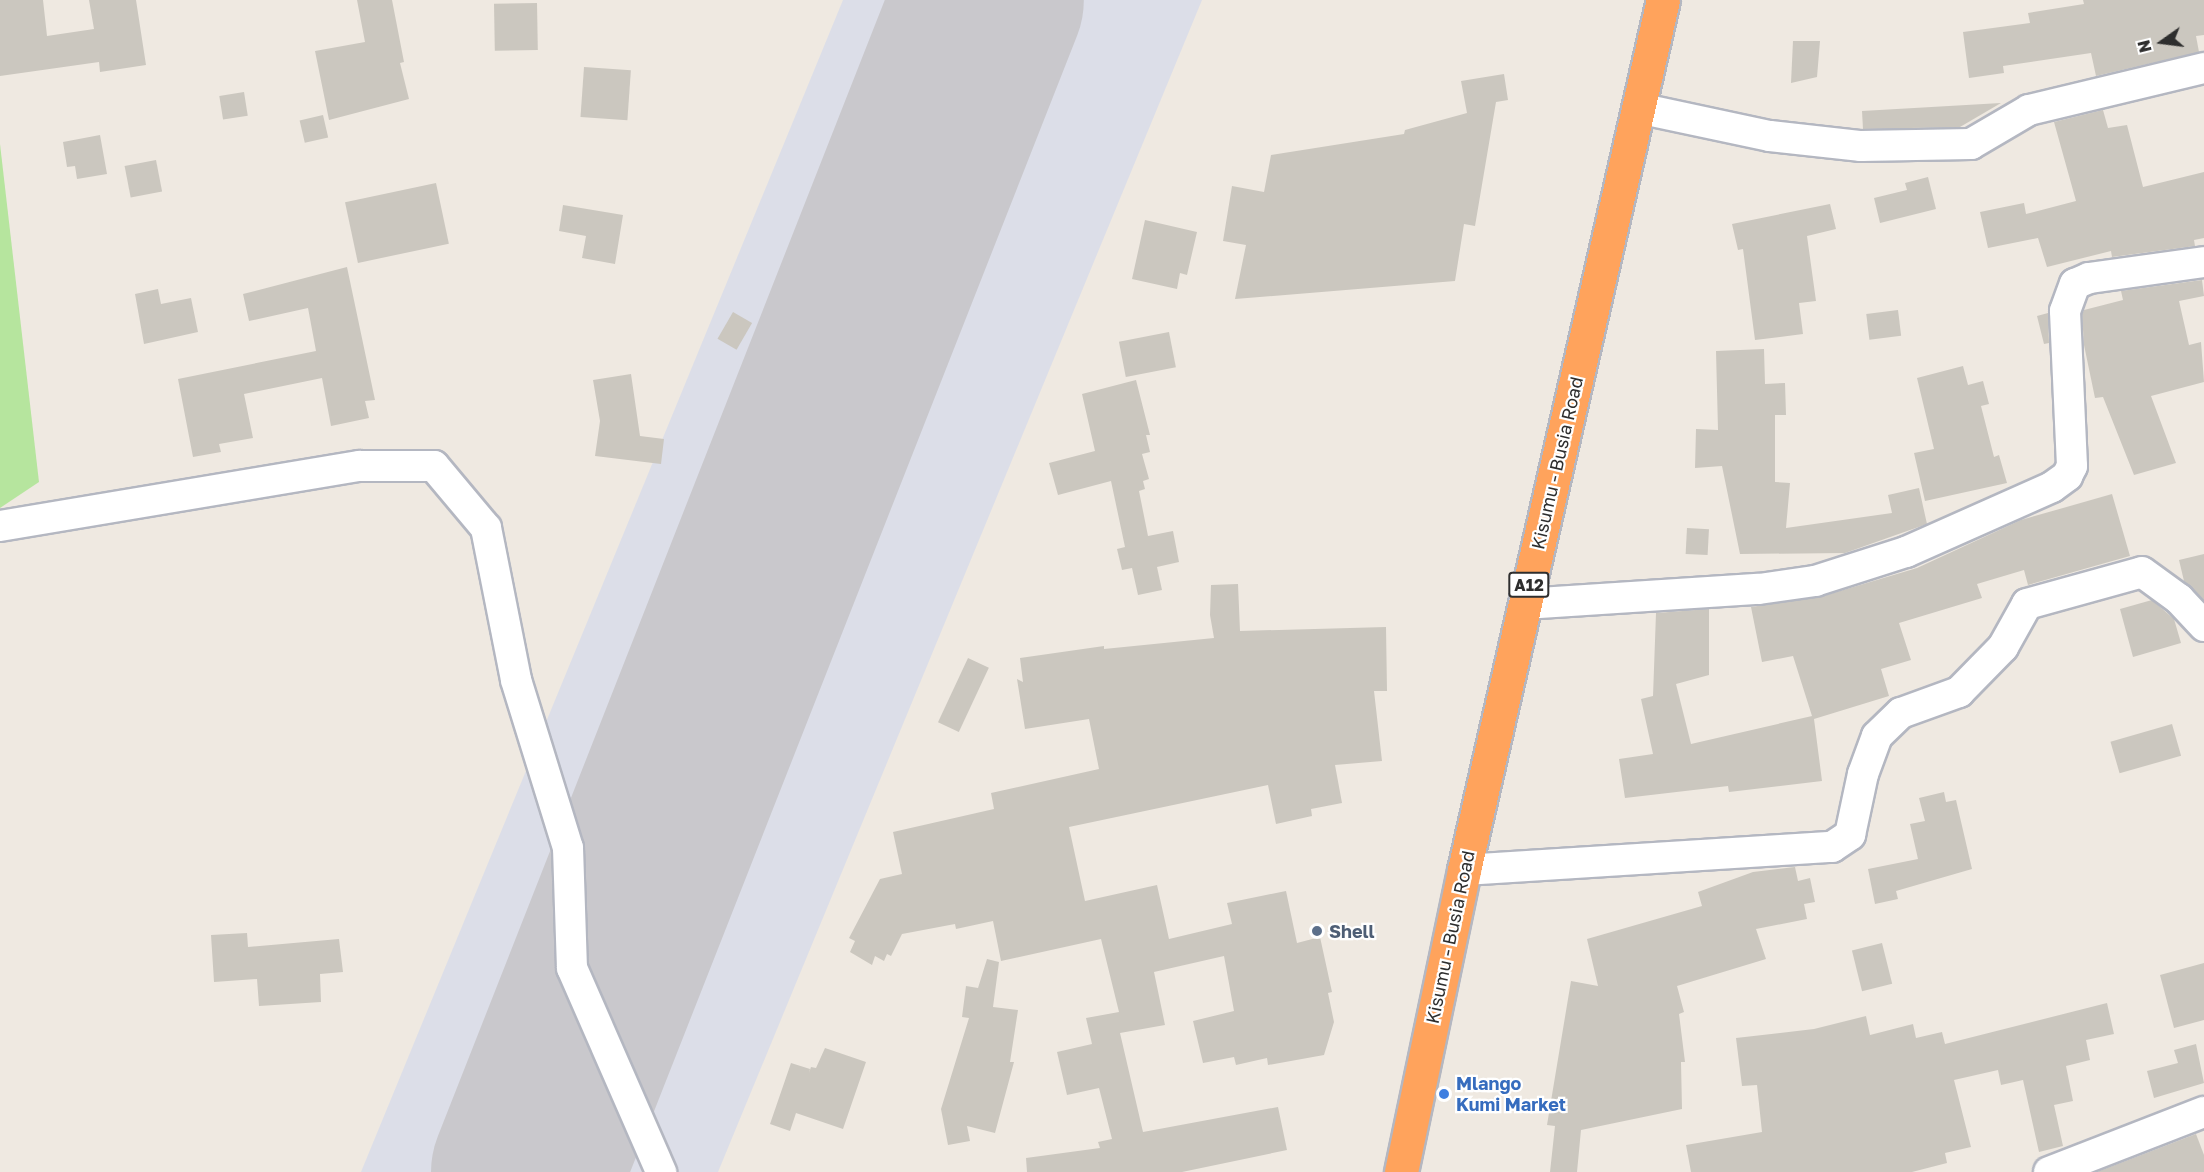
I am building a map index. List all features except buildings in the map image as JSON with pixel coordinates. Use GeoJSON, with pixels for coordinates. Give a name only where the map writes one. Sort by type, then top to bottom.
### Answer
{"type":"FeatureCollection","features":[{"type":"Feature","properties":{"kind":"highway","name":"Kisumu - Busia Road"},"geometry":{"type":"LineString","coordinates":[[1401,1172],[1464,870],[1663,0]]}},
{"type":"Feature","properties":{"kind":"street"},"geometry":{"type":"LineString","coordinates":[[1638,108],[1770,136],[1850,145],[1971,144],[2029,110],[2204,68]]}},
{"type":"Feature","properties":{"kind":"street"},"geometry":{"type":"LineString","coordinates":[[1524,604],[1759,590],[1815,581],[1906,552],[2052,487],[2067,476],[2072,466],[2065,311],[2075,284],[2089,278],[2204,261]]}},
{"type":"Feature","properties":{"kind":"street"},"geometry":{"type":"LineString","coordinates":[[0,526],[360,466],[434,466],[486,528],[516,680],[568,848],[572,968],[661,1172]]}},
{"type":"Feature","properties":{"kind":"street"},"geometry":{"type":"LineString","coordinates":[[1464,870],[1832,847],[1850,835],[1863,774],[1877,736],[1901,713],[1959,692],[2003,647],[2027,604],[2142,572],[2178,599],[2204,626]]}},
{"type":"Feature","properties":{"kind":"street"},"geometry":{"type":"LineString","coordinates":[[2049,1172],[2204,1112]]}},
{"type":"Feature","properties":{"kind":"shaded area"},"geometry":{"type":"Polygon","coordinates":[[[843,0],[1202,0],[718,1172],[361,1172],[843,0]]]}},
{"type":"Feature","properties":{"kind":"green space"},"geometry":{"type":"Polygon","coordinates":[[[0,144],[39,482],[0,508],[0,144]]]}},
{"type":"Feature","properties":{"kind":"runway"},"geometry":{"type":"LineString","coordinates":[[527,1172],[988,0]]}},
{"type":"Feature","properties":{"kind":"place","name":"Shell"},"geometry":{"type":"Point","coordinates":[1317,931]}},
{"type":"Feature","properties":{"kind":"place","name":"Mlango Kumi Market"},"geometry":{"type":"Point","coordinates":[1444,1094]}}]}
